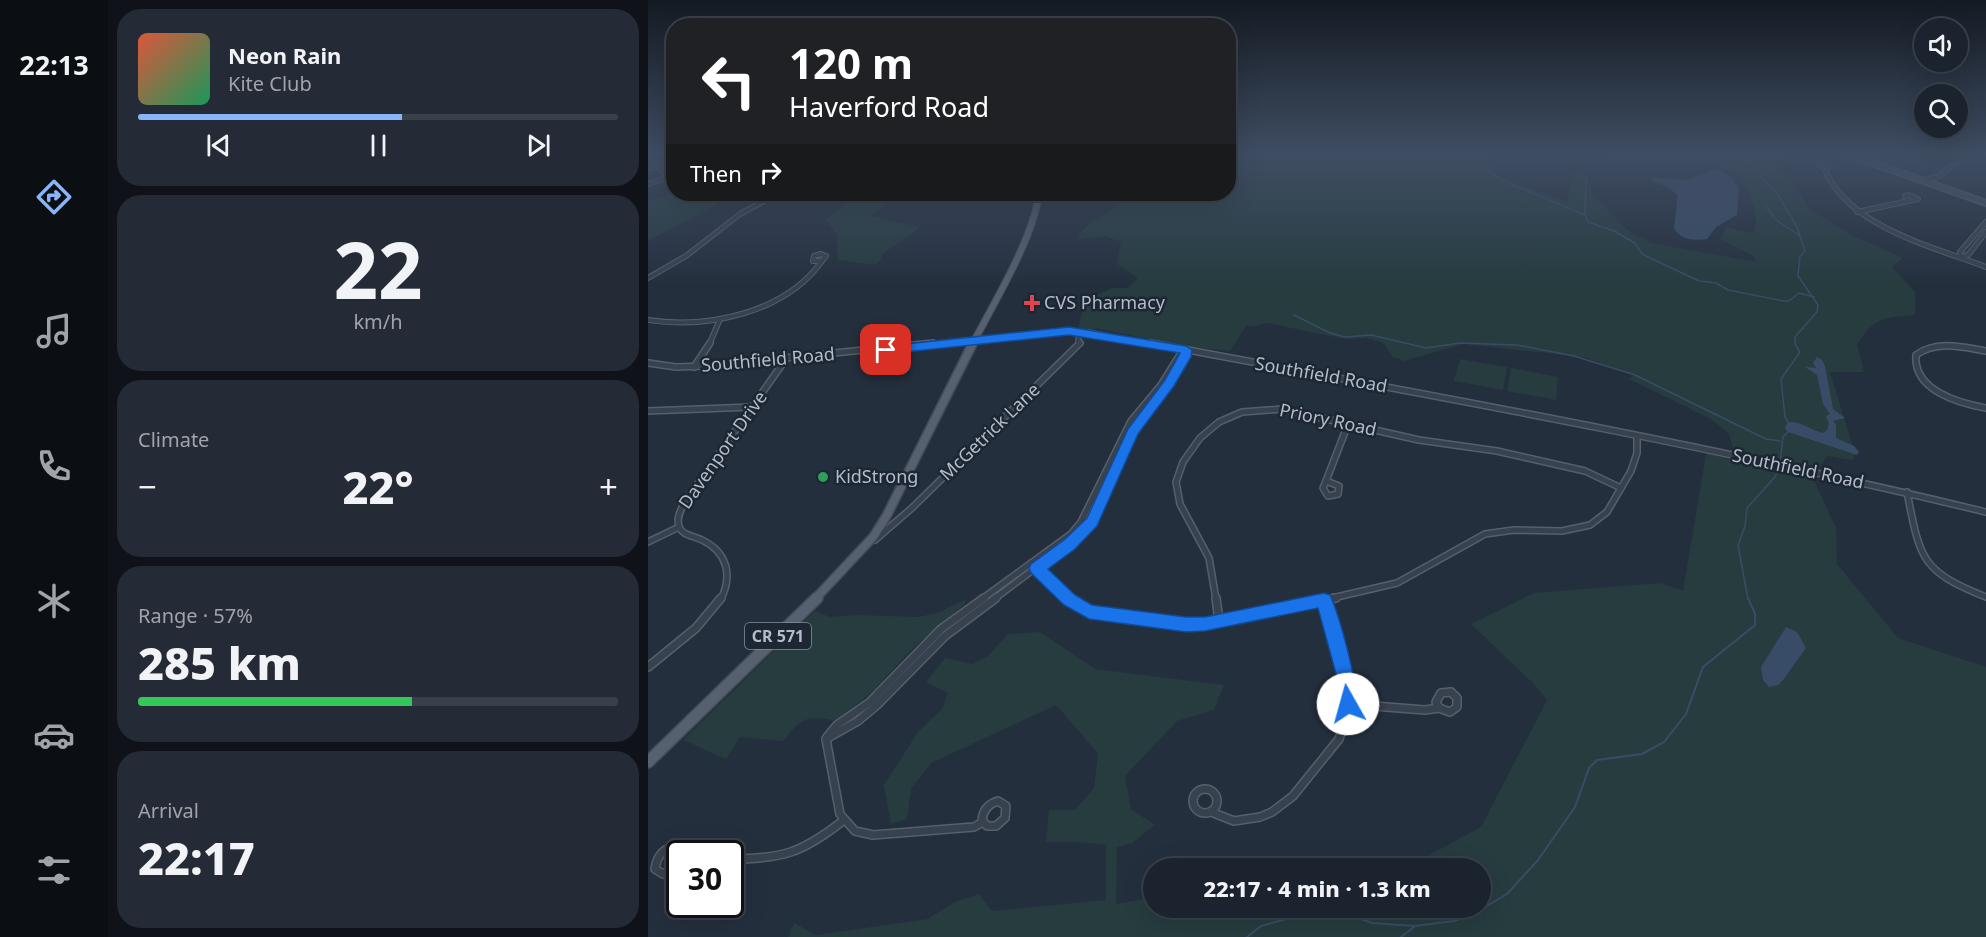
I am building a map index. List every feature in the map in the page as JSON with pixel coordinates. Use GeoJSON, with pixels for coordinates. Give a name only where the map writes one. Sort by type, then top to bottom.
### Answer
{"type":"FeatureCollection","features":[{"type":"Feature","properties":{"kind":"main road"},"geometry":{"type":"LineString","coordinates":[[1971,198],[1986,203]]}},
{"type":"Feature","properties":{"kind":"main road","name":"CR 571"},"geometry":{"type":"LineString","coordinates":[[648,762],[862,551],[887,515],[1028,234],[1038,201]]}},
{"type":"Feature","properties":{"kind":"street"},"geometry":{"type":"LineString","coordinates":[[1845,198],[1857,212],[1878,225],[1986,267]]}},
{"type":"Feature","properties":{"kind":"street"},"geometry":{"type":"LineString","coordinates":[[1857,212],[1884,207],[1907,199]]}},
{"type":"Feature","properties":{"kind":"street"},"geometry":{"type":"LineString","coordinates":[[648,278],[686,256],[740,214],[764,201]]}},
{"type":"Feature","properties":{"kind":"street"},"geometry":{"type":"LineString","coordinates":[[1961,257],[1960,252],[1985,224]]}},
{"type":"Feature","properties":{"kind":"street"},"geometry":{"type":"LineString","coordinates":[[1961,257],[1968,255],[1986,232]]}},
{"type":"Feature","properties":{"kind":"street"},"geometry":{"type":"LineString","coordinates":[[648,320],[680,324],[720,319],[755,308],[784,294],[808,278],[823,261]]}},
{"type":"Feature","properties":{"kind":"street"},"geometry":{"type":"LineString","coordinates":[[694,367],[714,338],[720,319]]}},
{"type":"Feature","properties":{"kind":"street","name":"Southfield Road"},"geometry":{"type":"LineString","coordinates":[[648,363],[694,367],[1059,331],[1099,334],[1362,381],[1774,463],[1986,512]]}},
{"type":"Feature","properties":{"kind":"street"},"geometry":{"type":"LineString","coordinates":[[1079,332],[1080,344]]}},
{"type":"Feature","properties":{"kind":"street"},"geometry":{"type":"LineString","coordinates":[[1080,344],[1087,338],[1099,334]]}},
{"type":"Feature","properties":{"kind":"street","name":"McGetrick Lane"},"geometry":{"type":"LineString","coordinates":[[862,551],[913,507],[1080,344]]}},
{"type":"Feature","properties":{"kind":"street"},"geometry":{"type":"LineString","coordinates":[[1986,351],[1950,346],[1929,347],[1916,355],[1915,363],[1923,379],[1935,390],[1959,402],[1986,408]]}},
{"type":"Feature","properties":{"kind":"street"},"geometry":{"type":"LineString","coordinates":[[983,822],[974,827],[873,835],[855,831],[840,814],[826,739],[858,721],[877,705],[945,636],[1071,534],[1081,522],[1131,421],[1165,379],[1179,356],[1186,350]]}},
{"type":"Feature","properties":{"kind":"street","name":"Davenport Drive"},"geometry":{"type":"LineString","coordinates":[[648,667],[704,619],[720,600],[728,582],[728,568],[722,556],[709,544],[686,536],[679,527],[678,516],[684,503],[786,359]]}},
{"type":"Feature","properties":{"kind":"street"},"geometry":{"type":"LineString","coordinates":[[648,411],[752,407]]}},
{"type":"Feature","properties":{"kind":"street","name":"Priory Road"},"geometry":{"type":"LineString","coordinates":[[1220,621],[1208,555],[1177,494],[1177,477],[1183,461],[1209,427],[1224,417],[1242,411],[1261,408],[1281,409],[1419,440],[1497,451],[1585,471],[1621,488]]}},
{"type":"Feature","properties":{"kind":"street"},"geometry":{"type":"LineString","coordinates":[[1326,481],[1348,424]]}},
{"type":"Feature","properties":{"kind":"street"},"geometry":{"type":"LineString","coordinates":[[1034,566],[1074,603],[1098,615],[1186,625],[1220,621],[1394,585],[1476,539],[1494,532],[1515,529],[1569,530],[1587,526],[1606,513],[1621,488],[1637,459],[1637,436]]}},
{"type":"Feature","properties":{"kind":"street"},"geometry":{"type":"LineString","coordinates":[[1907,492],[1919,552],[1927,565],[1949,582],[1986,597]]}},
{"type":"Feature","properties":{"kind":"street"},"geometry":{"type":"LineString","coordinates":[[648,542],[679,527]]}},
{"type":"Feature","properties":{"kind":"street"},"geometry":{"type":"LineString","coordinates":[[1212,812],[1223,818],[1247,820],[1272,812],[1283,805],[1333,749],[1343,729],[1348,704],[1347,681],[1324,600]]}},
{"type":"Feature","properties":{"kind":"street"},"geometry":{"type":"LineString","coordinates":[[1348,704],[1425,710],[1439,708]]}},
{"type":"Feature","properties":{"kind":"street"},"geometry":{"type":"LineString","coordinates":[[744,858],[782,857],[808,847],[844,820]]}},
{"type":"Feature","properties":{"kind":"street"},"geometry":{"type":"LineString","coordinates":[[666,850],[657,857],[655,869],[663,874],[666,873]]}},
{"type":"Feature","properties":{"kind":"green space"},"geometry":{"type":"Polygon","coordinates":[[[666,198],[666,201],[723,201],[648,241],[648,201],[666,198]]]}},
{"type":"Feature","properties":{"kind":"green space"},"geometry":{"type":"Polygon","coordinates":[[[1236,198],[1556,198],[1567,202],[1568,198],[1596,198],[1635,236],[1647,239],[1650,243],[1757,262],[1752,255],[1720,239],[1726,227],[1754,233],[1756,219],[1751,198],[1802,198],[1809,209],[1851,235],[1903,258],[1892,267],[1915,292],[1915,315],[1888,318],[1870,328],[1857,344],[1864,372],[1830,372],[1855,453],[1853,460],[1827,456],[1813,478],[1836,528],[1837,564],[1898,638],[1986,667],[1986,937],[788,937],[794,923],[816,935],[928,919],[955,902],[979,894],[992,911],[1106,900],[1106,845],[1046,842],[1049,810],[1075,810],[1094,788],[1098,753],[1056,705],[931,763],[911,789],[907,819],[891,824],[884,785],[918,732],[942,709],[948,693],[926,682],[945,658],[972,664],[988,656],[1008,634],[1040,632],[1095,669],[1224,685],[1214,710],[1177,721],[1125,776],[1131,809],[1155,825],[1132,843],[1117,847],[1116,904],[1143,899],[1143,918],[1491,918],[1491,858],[1424,858],[1481,827],[1547,700],[1535,685],[1471,624],[1534,593],[1661,583],[1683,591],[1706,454],[1734,451],[1729,434],[1711,419],[1629,379],[1634,375],[1583,357],[1464,344],[1404,361],[1393,357],[1383,343],[1366,338],[1346,339],[1266,323],[1246,326],[1230,351],[1182,346],[1095,328],[1093,334],[1078,329],[1085,301],[1112,288],[1128,288],[1138,278],[1117,264],[1121,242],[1106,236],[1078,239],[1086,226],[1122,201],[1236,201],[1236,198]]]}},
{"type":"Feature","properties":{"kind":"green space"},"geometry":{"type":"Polygon","coordinates":[[[849,201],[892,201],[870,216],[920,227],[880,256],[883,258],[875,265],[838,260],[837,235],[826,220],[849,201]]]}},
{"type":"Feature","properties":{"kind":"green space"},"geometry":{"type":"Polygon","coordinates":[[[1460,359],[1507,367],[1503,390],[1454,381],[1460,359]]]}},
{"type":"Feature","properties":{"kind":"green space"},"geometry":{"type":"Polygon","coordinates":[[[1511,368],[1558,377],[1556,400],[1507,391],[1511,368]]]}},
{"type":"Feature","properties":{"kind":"green space"},"geometry":{"type":"Polygon","coordinates":[[[966,599],[964,605],[912,649],[873,691],[836,721],[818,718],[805,720],[795,727],[783,741],[740,737],[726,759],[683,740],[815,611],[830,617],[856,615],[919,617],[940,612],[966,599]]]}},
{"type":"Feature","properties":{"kind":"water"},"geometry":{"type":"Polygon","coordinates":[[[1678,198],[1738,198],[1737,215],[1716,227],[1707,239],[1693,240],[1684,237],[1674,228],[1678,198]]]}},
{"type":"Feature","properties":{"kind":"water"},"geometry":{"type":"Polygon","coordinates":[[[1817,357],[1825,366],[1833,409],[1845,418],[1833,421],[1836,425],[1836,438],[1854,446],[1859,452],[1857,455],[1788,432],[1785,428],[1788,422],[1793,422],[1823,433],[1827,430],[1829,424],[1826,416],[1830,414],[1823,404],[1817,375],[1805,367],[1816,368],[1813,363],[1817,357]]]}},
{"type":"Feature","properties":{"kind":"water"},"geometry":{"type":"Polygon","coordinates":[[[1786,627],[1797,632],[1806,648],[1783,680],[1778,685],[1769,687],[1763,680],[1761,667],[1786,627]]]}},
{"type":"Feature","properties":{"kind":"waterway"},"geometry":{"type":"LineString","coordinates":[[1543,198],[1585,215],[1588,222],[1614,231],[1635,243],[1642,254],[1699,281],[1716,283],[1728,290],[1784,301],[1789,301],[1799,293],[1812,297]]}},
{"type":"Feature","properties":{"kind":"waterway"},"geometry":{"type":"LineString","coordinates":[[1585,198],[1585,214]]}},
{"type":"Feature","properties":{"kind":"waterway"},"geometry":{"type":"LineString","coordinates":[[1780,198],[1800,236]]}},
{"type":"Feature","properties":{"kind":"waterway"},"geometry":{"type":"LineString","coordinates":[[1766,206],[1775,219],[1800,236]]}},
{"type":"Feature","properties":{"kind":"waterway"},"geometry":{"type":"LineString","coordinates":[[1800,236],[1805,251],[1800,256],[1798,276],[1812,297]]}},
{"type":"Feature","properties":{"kind":"waterway"},"geometry":{"type":"LineString","coordinates":[[1788,422],[1785,417],[1781,379],[1800,352],[1795,344],[1795,337],[1817,312],[1818,305],[1812,297]]}},
{"type":"Feature","properties":{"kind":"waterway"},"geometry":{"type":"LineString","coordinates":[[1294,315],[1330,333],[1345,337],[1371,335],[1426,348],[1460,343],[1517,345],[1574,356],[1635,375],[1766,439],[1780,441]]}},
{"type":"Feature","properties":{"kind":"waterway"},"geometry":{"type":"LineString","coordinates":[[1780,463],[1783,437],[1788,432]]}},
{"type":"Feature","properties":{"kind":"waterway"},"geometry":{"type":"LineString","coordinates":[[1748,599],[1738,545],[1745,526],[1747,508],[1775,477],[1779,468]]}},
{"type":"Feature","properties":{"kind":"waterway"},"geometry":{"type":"LineString","coordinates":[[1247,937],[1261,926],[1311,912],[1342,912],[1372,923],[1415,926],[1454,921],[1475,913],[1507,894],[1538,860],[1575,807],[1589,768],[1597,760],[1642,754],[1664,742],[1686,714],[1703,667],[1755,625],[1755,614],[1748,598]]}},
{"type":"Feature","properties":{"kind":"waterway"},"geometry":{"type":"LineString","coordinates":[[1401,937],[1414,927]]}},
{"type":"Feature","properties":{"kind":"place","name":"CVS Pharmacy"},"geometry":{"type":"Point","coordinates":[1032,303]}},
{"type":"Feature","properties":{"kind":"place","name":"KidStrong"},"geometry":{"type":"Point","coordinates":[823,477]}},
{"type":"Feature","properties":{"kind":"route"},"geometry":{"type":"LineString","coordinates":[[886,350],[1069,331],[1099,334],[1186,350],[1178,371],[1133,432],[1092,521],[1070,544],[1037,568],[1070,600],[1089,612],[1186,625],[1205,624],[1324,600],[1347,681],[1348,704]]}}]}
